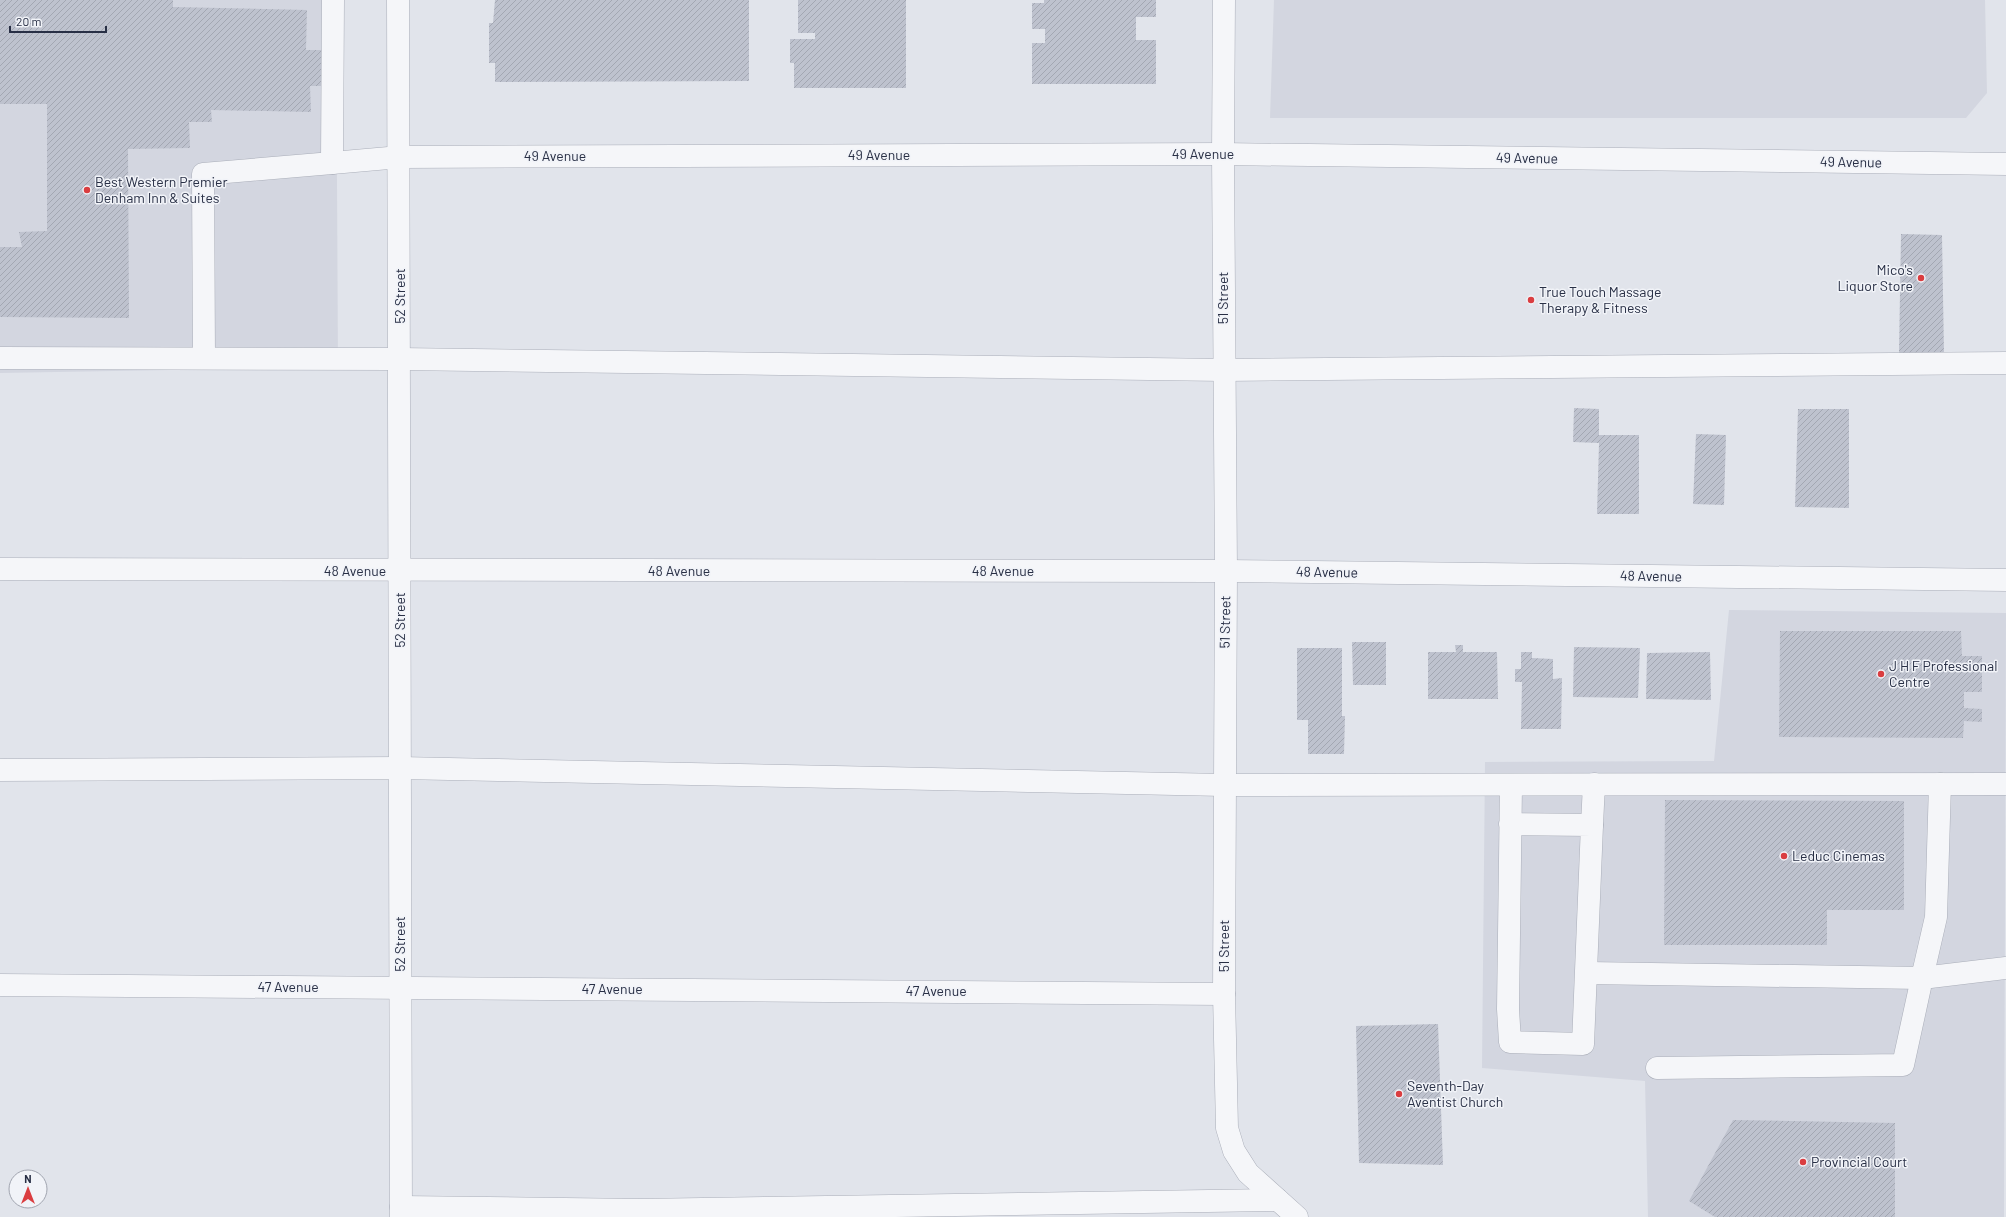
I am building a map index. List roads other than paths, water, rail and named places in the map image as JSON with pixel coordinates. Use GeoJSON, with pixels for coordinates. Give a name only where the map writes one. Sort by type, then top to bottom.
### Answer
{"type":"FeatureCollection","features":[{"type":"Feature","properties":{"kind":"street"},"geometry":{"type":"LineString","coordinates":[[332,163],[333,0]]}},
{"type":"Feature","properties":{"kind":"street","name":"52 Street"},"geometry":{"type":"LineString","coordinates":[[398,0],[400,157],[401,1212]]}},
{"type":"Feature","properties":{"kind":"street","name":"51 Street"},"geometry":{"type":"LineString","coordinates":[[1224,0],[1223,154],[1226,571],[1224,994],[1227,1128],[1234,1151],[1248,1173],[1297,1217]]}},
{"type":"Feature","properties":{"kind":"street","name":"49 Avenue"},"geometry":{"type":"LineString","coordinates":[[204,358],[203,174],[400,157],[1223,154],[2006,164]]}},
{"type":"Feature","properties":{"kind":"street"},"geometry":{"type":"LineString","coordinates":[[0,358],[400,359],[1224,370],[2006,363]]}},
{"type":"Feature","properties":{"kind":"street","name":"48 Avenue"},"geometry":{"type":"LineString","coordinates":[[0,569],[400,571],[1226,571],[2006,580]]}},
{"type":"Feature","properties":{"kind":"street"},"geometry":{"type":"LineString","coordinates":[[0,770],[400,768],[1224,785],[2006,784]]}},
{"type":"Feature","properties":{"kind":"street"},"geometry":{"type":"LineString","coordinates":[[1511,785],[1508,1009],[1510,1042],[1583,1044],[1594,784]]}},
{"type":"Feature","properties":{"kind":"street"},"geometry":{"type":"LineString","coordinates":[[1657,1068],[1902,1064],[1936,917],[1940,784]]}},
{"type":"Feature","properties":{"kind":"street"},"geometry":{"type":"LineString","coordinates":[[1510,824],[1592,825]]}},
{"type":"Feature","properties":{"kind":"street"},"geometry":{"type":"LineString","coordinates":[[1587,973],[1922,978],[2006,968]]}},
{"type":"Feature","properties":{"kind":"street","name":"47 Avenue"},"geometry":{"type":"LineString","coordinates":[[0,986],[400,987],[1224,994]]}},
{"type":"Feature","properties":{"kind":"street"},"geometry":{"type":"LineString","coordinates":[[401,1212],[640,1214],[1278,1200]]}},
{"type":"Feature","properties":{"kind":"place","name":"Best Western Premier Denham Inn & Suites"},"geometry":{"type":"Point","coordinates":[87,190]}},
{"type":"Feature","properties":{"kind":"place","name":"Mico's Liquor Store"},"geometry":{"type":"Point","coordinates":[1921,278]}},
{"type":"Feature","properties":{"kind":"place","name":"True Touch Massage Therapy & Fitness"},"geometry":{"type":"Point","coordinates":[1531,300]}},
{"type":"Feature","properties":{"kind":"place","name":"J H F Professional Centre"},"geometry":{"type":"Point","coordinates":[1881,674]}},
{"type":"Feature","properties":{"kind":"place","name":"Leduc Cinemas"},"geometry":{"type":"Point","coordinates":[1784,856]}},
{"type":"Feature","properties":{"kind":"place","name":"Seventh-Day Aventist Church"},"geometry":{"type":"Point","coordinates":[1399,1094]}},
{"type":"Feature","properties":{"kind":"place","name":"Provincial Court"},"geometry":{"type":"Point","coordinates":[1803,1162]}}]}
